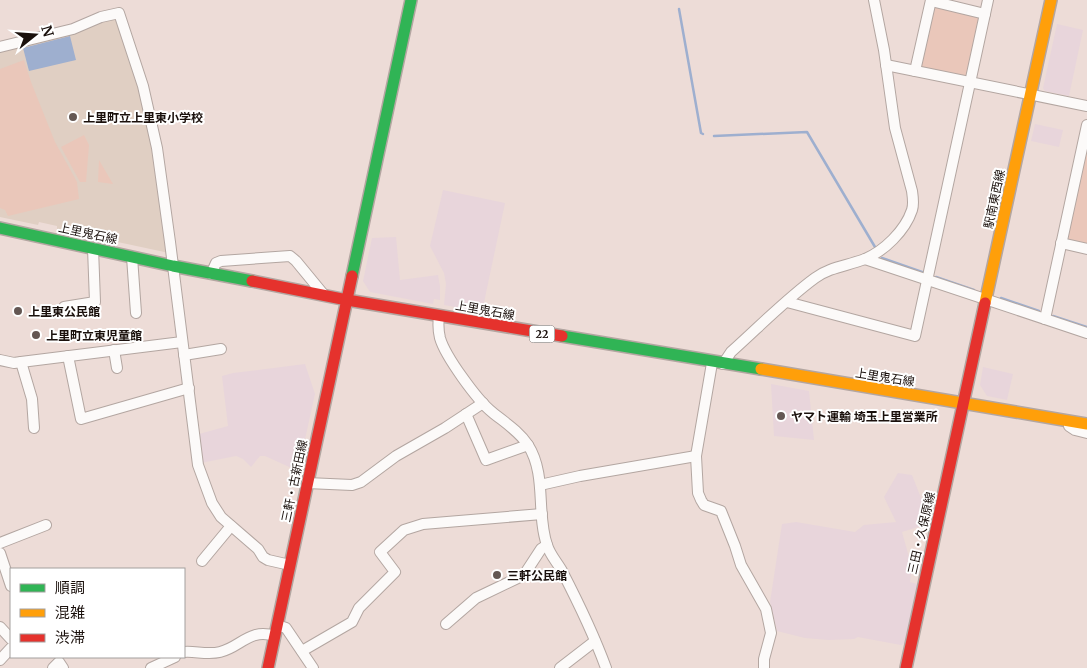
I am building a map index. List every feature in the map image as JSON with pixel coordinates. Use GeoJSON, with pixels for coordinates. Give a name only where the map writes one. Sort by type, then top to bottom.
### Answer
{"type":"FeatureCollection","features":[{"type":"Feature","properties":{"kind":"street","name":"三軒・古新田線"},"geometry":{"type":"LineString","coordinates":[[268,668],[411,0]]}},
{"type":"Feature","properties":{"kind":"street"},"geometry":{"type":"LineString","coordinates":[[764,668],[764,659],[771,633],[766,609],[741,565],[721,511],[704,505],[700,500],[696,456],[718,364],[816,278],[828,271],[865,259],[880,251],[906,222],[912,210],[912,188],[895,128],[874,0]]}},
{"type":"Feature","properties":{"kind":"street"},"geometry":{"type":"LineString","coordinates":[[915,71],[931,0],[985,14]]}},
{"type":"Feature","properties":{"kind":"street"},"geometry":{"type":"LineString","coordinates":[[787,302],[915,336],[988,0]]}},
{"type":"Feature","properties":{"kind":"street","name":"駅南東西線"},"geometry":{"type":"LineString","coordinates":[[964,404],[1051,0]]}},
{"type":"Feature","properties":{"kind":"street"},"geometry":{"type":"LineString","coordinates":[[0,47],[73,29],[101,17],[119,12],[143,86],[162,180],[198,465],[215,509],[231,526],[258,549],[263,557],[290,565]]}},
{"type":"Feature","properties":{"kind":"street"},"geometry":{"type":"LineString","coordinates":[[886,65],[1087,106]]}},
{"type":"Feature","properties":{"kind":"street"},"geometry":{"type":"LineString","coordinates":[[1045,319],[1087,125]]}},
{"type":"Feature","properties":{"kind":"street","name":"上里鬼石線"},"geometry":{"type":"LineString","coordinates":[[0,228],[211,274],[347,300],[718,364],[1087,424]]}},
{"type":"Feature","properties":{"kind":"street"},"geometry":{"type":"LineString","coordinates":[[1061,243],[1087,249]]}},
{"type":"Feature","properties":{"kind":"street"},"geometry":{"type":"LineString","coordinates":[[64,307],[95,302],[93,248]]}},
{"type":"Feature","properties":{"kind":"street"},"geometry":{"type":"LineString","coordinates":[[211,274],[216,263],[221,261],[290,256],[325,296]]}},
{"type":"Feature","properties":{"kind":"street"},"geometry":{"type":"LineString","coordinates":[[132,257],[136,313]]}},
{"type":"Feature","properties":{"kind":"street"},"geometry":{"type":"LineString","coordinates":[[865,259],[1087,333]]}},
{"type":"Feature","properties":{"kind":"street"},"geometry":{"type":"LineString","coordinates":[[439,316],[438,328],[445,352],[483,403],[518,433],[528,445],[535,460],[540,485],[547,545],[561,570],[606,668]]}},
{"type":"Feature","properties":{"kind":"street"},"geometry":{"type":"LineString","coordinates":[[0,360],[14,363],[182,342]]}},
{"type":"Feature","properties":{"kind":"street"},"geometry":{"type":"LineString","coordinates":[[184,355],[221,349]]}},
{"type":"Feature","properties":{"kind":"street"},"geometry":{"type":"LineString","coordinates":[[114,350],[117,368]]}},
{"type":"Feature","properties":{"kind":"street"},"geometry":{"type":"LineString","coordinates":[[68,356],[81,418],[189,388]]}},
{"type":"Feature","properties":{"kind":"street"},"geometry":{"type":"LineString","coordinates":[[21,362],[32,399],[34,428]]}},
{"type":"Feature","properties":{"kind":"street"},"geometry":{"type":"LineString","coordinates":[[307,483],[352,485],[361,482],[396,456],[483,403]]}},
{"type":"Feature","properties":{"kind":"street","name":"三田・久保原線"},"geometry":{"type":"LineString","coordinates":[[906,668],[964,404]]}},
{"type":"Feature","properties":{"kind":"street"},"geometry":{"type":"LineString","coordinates":[[466,414],[486,460],[528,445]]}},
{"type":"Feature","properties":{"kind":"street"},"geometry":{"type":"LineString","coordinates":[[1060,420],[1073,416],[1087,418]]}},
{"type":"Feature","properties":{"kind":"street"},"geometry":{"type":"LineString","coordinates":[[1060,420],[1075,430],[1087,433]]}},
{"type":"Feature","properties":{"kind":"street"},"geometry":{"type":"LineString","coordinates":[[540,485],[580,476],[696,456]]}},
{"type":"Feature","properties":{"kind":"street"},"geometry":{"type":"LineString","coordinates":[[302,651],[352,622],[359,608],[395,572],[380,552],[404,530],[423,524],[542,514]]}},
{"type":"Feature","properties":{"kind":"street"},"geometry":{"type":"LineString","coordinates":[[0,543],[46,526]]}},
{"type":"Feature","properties":{"kind":"street"},"geometry":{"type":"LineString","coordinates":[[202,561],[231,526]]}},
{"type":"Feature","properties":{"kind":"street"},"geometry":{"type":"LineString","coordinates":[[446,624],[476,598],[524,575],[541,549],[547,545]]}},
{"type":"Feature","properties":{"kind":"street"},"geometry":{"type":"LineString","coordinates":[[0,553],[10,583]]}},
{"type":"Feature","properties":{"kind":"street"},"geometry":{"type":"LineString","coordinates":[[0,627],[10,638]]}},
{"type":"Feature","properties":{"kind":"street"},"geometry":{"type":"LineString","coordinates":[[185,651],[220,652],[257,634],[286,628],[313,668]]}},
{"type":"Feature","properties":{"kind":"street"},"geometry":{"type":"LineString","coordinates":[[560,668],[595,641]]}},
{"type":"Feature","properties":{"kind":"street"},"geometry":{"type":"LineString","coordinates":[[0,660],[10,649]]}},
{"type":"Feature","properties":{"kind":"street"},"geometry":{"type":"LineString","coordinates":[[151,668],[172,658]]}},
{"type":"Feature","properties":{"kind":"street"},"geometry":{"type":"LineString","coordinates":[[53,668],[59,662],[64,668]]}},
{"type":"Feature","properties":{"kind":"shaded area"},"geometry":{"type":"Polygon","coordinates":[[[937,6],[978,15],[981,18],[968,75],[965,77],[923,69],[921,65],[933,8],[937,6]]]}},
{"type":"Feature","properties":{"kind":"shaded area","name":"上里町立上里東小学校"},"geometry":{"type":"Polygon","coordinates":[[[117,18],[140,87],[152,146],[169,253],[57,229],[57,226],[39,222],[38,225],[0,217],[0,50],[117,18]]]}},
{"type":"Feature","properties":{"kind":"shaded area"},"geometry":{"type":"Polygon","coordinates":[[[1057,24],[1083,30],[1069,96],[1045,91],[1043,88],[1057,24]]]}},
{"type":"Feature","properties":{"kind":"shaded area"},"geometry":{"type":"Polygon","coordinates":[[[24,60],[55,142],[77,182],[79,199],[8,216],[5,210],[0,208],[0,69],[24,60]]]}},
{"type":"Feature","properties":{"kind":"shaded area"},"geometry":{"type":"Polygon","coordinates":[[[1035,124],[1063,130],[1059,147],[1031,141],[1035,124]]]}},
{"type":"Feature","properties":{"kind":"shaded area"},"geometry":{"type":"Polygon","coordinates":[[[84,135],[89,145],[86,182],[80,182],[61,147],[84,135]]]}},
{"type":"Feature","properties":{"kind":"shaded area"},"geometry":{"type":"Polygon","coordinates":[[[1087,145],[1087,244],[1069,241],[1067,237],[1087,145]]]}},
{"type":"Feature","properties":{"kind":"shaded area"},"geometry":{"type":"Polygon","coordinates":[[[99,160],[113,184],[98,182],[99,160]]]}},
{"type":"Feature","properties":{"kind":"shaded area"},"geometry":{"type":"Polygon","coordinates":[[[443,190],[505,203],[482,312],[444,305],[446,284],[444,273],[430,246],[443,190]]]}},
{"type":"Feature","properties":{"kind":"shaded area"},"geometry":{"type":"Polygon","coordinates":[[[396,237],[400,280],[438,275],[440,300],[434,299],[433,304],[370,292],[363,281],[372,238],[396,237]]]}},
{"type":"Feature","properties":{"kind":"shaded area"},"geometry":{"type":"Polygon","coordinates":[[[305,364],[315,394],[298,471],[265,456],[260,456],[251,467],[243,459],[236,456],[201,463],[199,434],[228,426],[222,376],[305,364]]]}},
{"type":"Feature","properties":{"kind":"shaded area"},"geometry":{"type":"Polygon","coordinates":[[[983,367],[1013,374],[1007,400],[987,396],[980,385],[983,367]]]}},
{"type":"Feature","properties":{"kind":"shaded area"},"geometry":{"type":"Polygon","coordinates":[[[771,384],[809,391],[814,440],[774,436],[771,384]]]}},
{"type":"Feature","properties":{"kind":"shaded area"},"geometry":{"type":"Polygon","coordinates":[[[898,473],[912,475],[921,498],[934,510],[931,523],[902,532],[912,568],[910,582],[918,584],[905,643],[901,645],[858,637],[854,639],[829,640],[805,638],[777,631],[770,602],[782,524],[796,522],[855,532],[864,525],[896,522],[884,497],[898,473]]]}},
{"type":"Feature","properties":{"kind":"water"},"geometry":{"type":"Polygon","coordinates":[[[70,36],[76,60],[29,71],[23,48],[70,36]]]}},
{"type":"Feature","properties":{"kind":"waterway"},"geometry":{"type":"LineString","coordinates":[[679,9],[701,133],[703,134]]}},
{"type":"Feature","properties":{"kind":"waterway"},"geometry":{"type":"LineString","coordinates":[[714,136],[807,132],[875,247]]}},
{"type":"Feature","properties":{"kind":"waterway"},"geometry":{"type":"LineString","coordinates":[[882,258],[922,272]]}},
{"type":"Feature","properties":{"kind":"waterway"},"geometry":{"type":"LineString","coordinates":[[936,277],[974,290]]}},
{"type":"Feature","properties":{"kind":"waterway"},"geometry":{"type":"LineString","coordinates":[[1001,298],[1039,311]]}},
{"type":"Feature","properties":{"kind":"waterway"},"geometry":{"type":"LineString","coordinates":[[1053,316],[1087,327]]}},
{"type":"Feature","properties":{"kind":"traffic: fast"},"geometry":{"type":"LineString","coordinates":[[352,276],[411,0]]}},
{"type":"Feature","properties":{"kind":"traffic: fast"},"geometry":{"type":"LineString","coordinates":[[0,228],[173,266],[252,281]]}},
{"type":"Feature","properties":{"kind":"traffic: fast"},"geometry":{"type":"LineString","coordinates":[[562,336],[761,369]]}},
{"type":"Feature","properties":{"kind":"traffic: slow"},"geometry":{"type":"LineString","coordinates":[[985,303],[1051,0]]}},
{"type":"Feature","properties":{"kind":"traffic: slow"},"geometry":{"type":"LineString","coordinates":[[761,369],[1087,424]]}},
{"type":"Feature","properties":{"kind":"traffic: jam"},"geometry":{"type":"LineString","coordinates":[[268,668],[352,276]]}},
{"type":"Feature","properties":{"kind":"traffic: jam"},"geometry":{"type":"LineString","coordinates":[[252,281],[347,300],[562,336]]}},
{"type":"Feature","properties":{"kind":"traffic: jam"},"geometry":{"type":"LineString","coordinates":[[906,668],[985,303]]}},
{"type":"Feature","properties":{"kind":"place","name":"上里町立上里東小学校"},"geometry":{"type":"Point","coordinates":[73,117]}},
{"type":"Feature","properties":{"kind":"place","name":"上里東公民館"},"geometry":{"type":"Point","coordinates":[18,311]}},
{"type":"Feature","properties":{"kind":"place","name":"上里町立東児童館"},"geometry":{"type":"Point","coordinates":[36,335]}},
{"type":"Feature","properties":{"kind":"place","name":"ヤマト運輸 埼玉上里営業所"},"geometry":{"type":"Point","coordinates":[781,416]}},
{"type":"Feature","properties":{"kind":"place","name":"三軒公民館"},"geometry":{"type":"Point","coordinates":[497,575]}}]}
